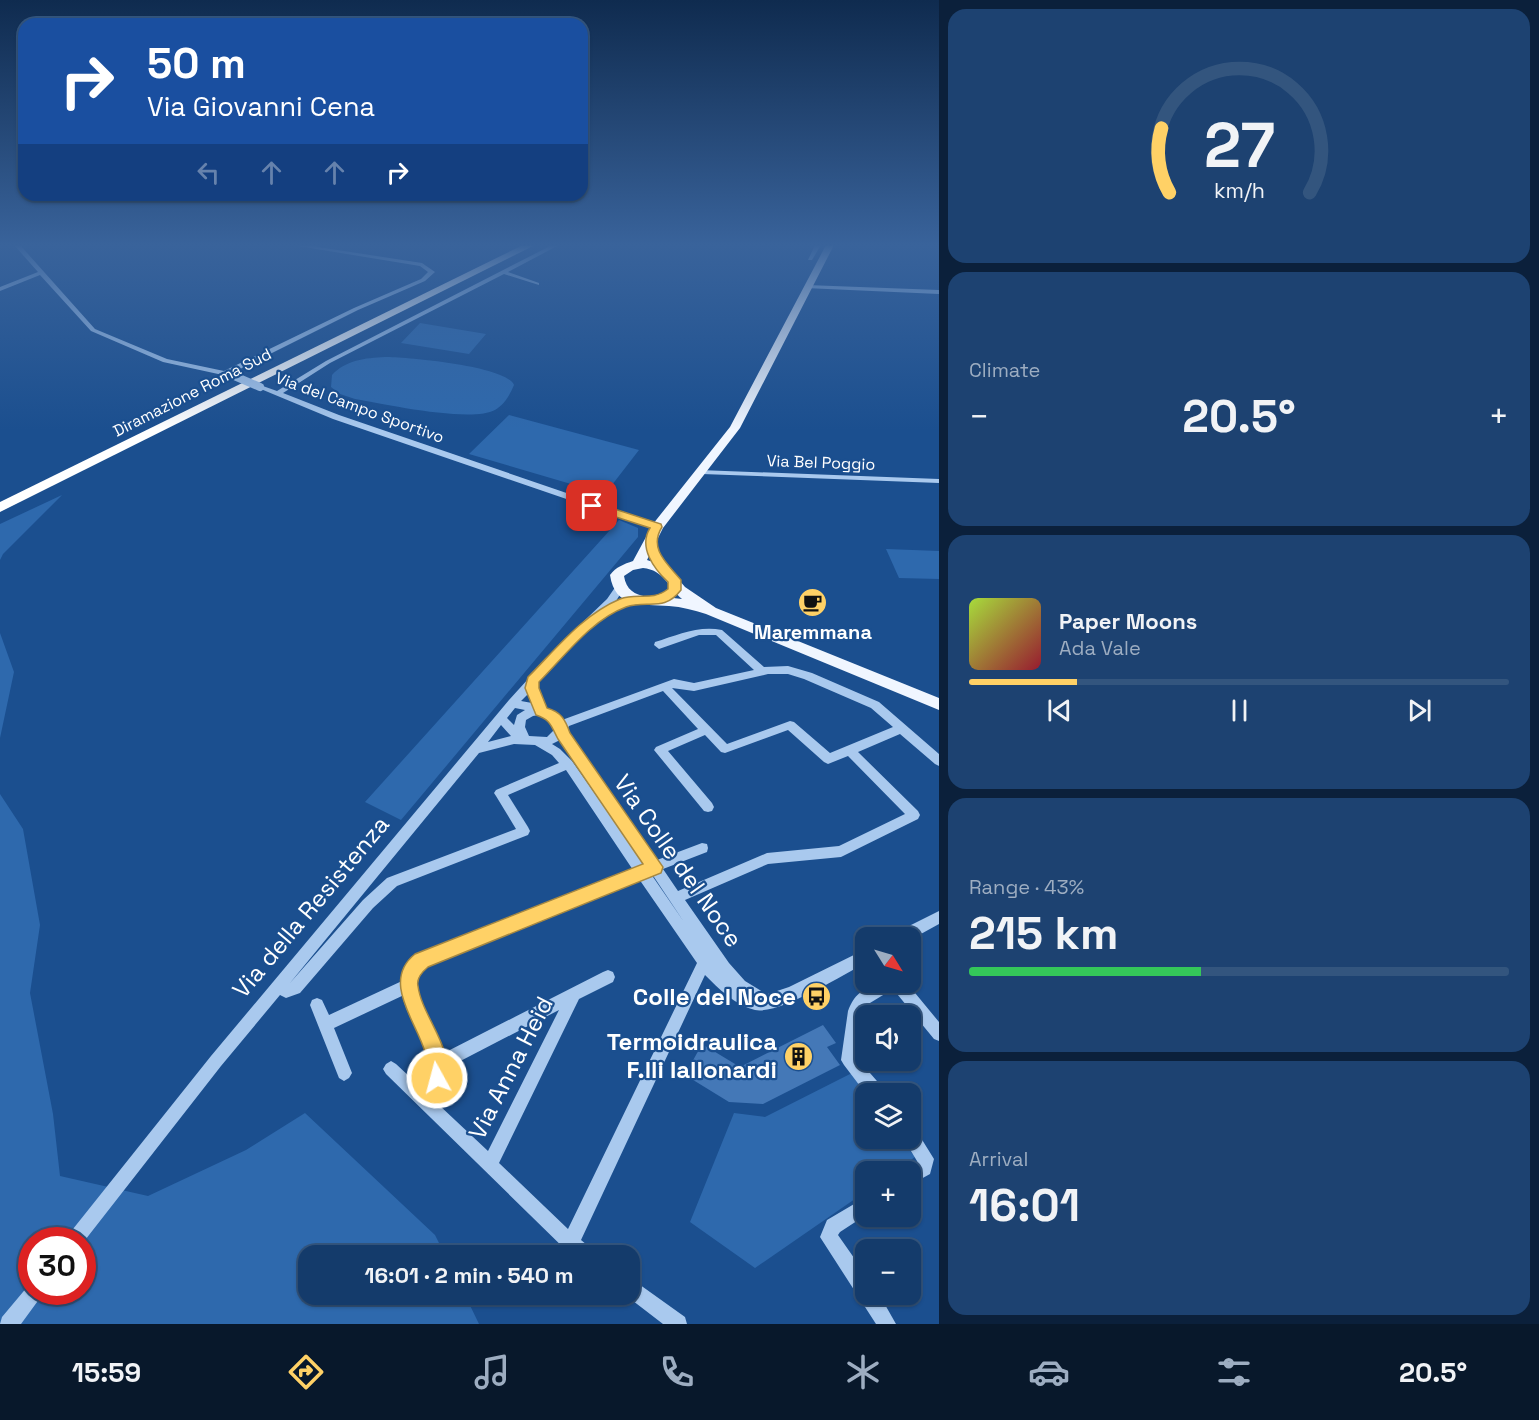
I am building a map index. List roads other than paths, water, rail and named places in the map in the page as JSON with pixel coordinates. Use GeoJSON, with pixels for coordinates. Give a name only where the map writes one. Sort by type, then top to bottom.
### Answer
{"type":"FeatureCollection","features":[{"type":"Feature","properties":{"kind":"highway","name":"Diramazione Roma Sud"},"geometry":{"type":"LineString","coordinates":[[0,500],[392,307]]}},
{"type":"Feature","properties":{"kind":"highway","name":"Diramazione Roma Sud"},"geometry":{"type":"LineString","coordinates":[[0,508],[405,307]]}},
{"type":"Feature","properties":{"kind":"main road"},"geometry":{"type":"LineString","coordinates":[[638,564],[654,531],[735,428],[797,307]]}},
{"type":"Feature","properties":{"kind":"main road"},"geometry":{"type":"LineString","coordinates":[[654,531],[653,554],[661,568],[672,576],[675,585],[711,611]]}},
{"type":"Feature","properties":{"kind":"main road"},"geometry":{"type":"LineString","coordinates":[[661,568],[638,564],[622,570],[617,575],[618,588],[637,600],[661,600],[711,611],[939,704]]}},
{"type":"Feature","properties":{"kind":"main road"},"geometry":{"type":"LineString","coordinates":[[661,600],[672,594],[675,585]]}},
{"type":"Feature","properties":{"kind":"street","name":"Via del Campo Sportivo"},"geometry":{"type":"LineString","coordinates":[[70,307],[83,321],[99,333],[165,361],[229,374],[336,417],[654,531]]}},
{"type":"Feature","properties":{"kind":"street"},"geometry":{"type":"LineString","coordinates":[[229,374],[362,307]]}},
{"type":"Feature","properties":{"kind":"street"},"geometry":{"type":"LineString","coordinates":[[277,394],[327,362],[436,307]]}},
{"type":"Feature","properties":{"kind":"street","name":"Via Bel Poggio"},"geometry":{"type":"LineString","coordinates":[[702,472],[939,481]]}},
{"type":"Feature","properties":{"kind":"street","name":"Via della Resistenza"},"geometry":{"type":"LineString","coordinates":[[85,1227],[279,986],[501,718],[533,680],[597,616],[618,588]]}},
{"type":"Feature","properties":{"kind":"street","name":"Via della Resistenza"},"geometry":{"type":"LineString","coordinates":[[597,616],[617,604],[637,600]]}},
{"type":"Feature","properties":{"kind":"street"},"geometry":{"type":"LineString","coordinates":[[659,645],[698,632],[718,632],[762,671]]}},
{"type":"Feature","properties":{"kind":"street"},"geometry":{"type":"LineString","coordinates":[[475,750],[503,741],[553,740],[565,723],[674,683],[694,687],[762,671],[788,670],[808,676],[875,705],[939,761]]}},
{"type":"Feature","properties":{"kind":"street","name":"Via Colle del Noce"},"geometry":{"type":"LineString","coordinates":[[533,680],[533,694],[546,713],[559,722],[560,729],[649,870],[730,989],[759,1004],[793,994],[855,961]]}},
{"type":"Feature","properties":{"kind":"street"},"geometry":{"type":"LineString","coordinates":[[665,687],[724,749],[790,725],[828,759],[903,728]]}},
{"type":"Feature","properties":{"kind":"street"},"geometry":{"type":"LineString","coordinates":[[513,704],[546,713]]}},
{"type":"Feature","properties":{"kind":"street"},"geometry":{"type":"LineString","coordinates":[[532,740],[519,727],[521,718],[531,712],[581,717]]}},
{"type":"Feature","properties":{"kind":"street","name":"Via Colle del Noce"},"geometry":{"type":"LineString","coordinates":[[501,718],[515,733],[556,752],[568,764],[649,870],[676,898],[707,955]]}},
{"type":"Feature","properties":{"kind":"street"},"geometry":{"type":"LineString","coordinates":[[706,730],[660,750],[708,807]]}},
{"type":"Feature","properties":{"kind":"street"},"geometry":{"type":"LineString","coordinates":[[676,898],[767,859],[841,850],[914,815],[849,750]]}},
{"type":"Feature","properties":{"kind":"street"},"geometry":{"type":"LineString","coordinates":[[279,986],[286,991],[295,988],[392,882],[524,831],[500,793],[568,764]]}},
{"type":"Feature","properties":{"kind":"street"},"geometry":{"type":"LineString","coordinates":[[431,1106],[437,1065],[435,1054],[408,986],[409,974],[422,960],[702,848]]}},
{"type":"Feature","properties":{"kind":"street"},"geometry":{"type":"LineString","coordinates":[[920,927],[939,917]]}},
{"type":"Feature","properties":{"kind":"street"},"geometry":{"type":"LineString","coordinates":[[570,1243],[707,955]]}},
{"type":"Feature","properties":{"kind":"street","name":"Via Anna Heid"},"geometry":{"type":"LineString","coordinates":[[437,1065],[608,977]]}},
{"type":"Feature","properties":{"kind":"street"},"geometry":{"type":"LineString","coordinates":[[325,1024],[408,986]]}},
{"type":"Feature","properties":{"kind":"street"},"geometry":{"type":"LineString","coordinates":[[868,1083],[849,1060],[852,1017],[860,1001],[873,993]]}},
{"type":"Feature","properties":{"kind":"street"},"geometry":{"type":"LineString","coordinates":[[905,993],[939,1034]]}},
{"type":"Feature","properties":{"kind":"street","name":"Via Anna Heid"},"geometry":{"type":"LineString","coordinates":[[490,1164],[574,994]]}},
{"type":"Feature","properties":{"kind":"street"},"geometry":{"type":"LineString","coordinates":[[317,1005],[344,1073]]}},
{"type":"Feature","properties":{"kind":"street"},"geometry":{"type":"LineString","coordinates":[[391,1069],[573,1245]]}},
{"type":"Feature","properties":{"kind":"street"},"geometry":{"type":"LineString","coordinates":[[919,1149],[926,1159],[924,1168],[921,1170]]}},
{"type":"Feature","properties":{"kind":"street"},"geometry":{"type":"LineString","coordinates":[[855,1212],[833,1226],[829,1237],[855,1276]]}},
{"type":"Feature","properties":{"kind":"street"},"geometry":{"type":"LineString","coordinates":[[640,1296],[678,1324]]}},
{"type":"Feature","properties":{"kind":"street"},"geometry":{"type":"LineString","coordinates":[[9,1324],[24,1305]]}},
{"type":"Feature","properties":{"kind":"street"},"geometry":{"type":"LineString","coordinates":[[874,1305],[887,1324]]}},
{"type":"Feature","properties":{"kind":"place","name":"Maremmana"},"geometry":{"type":"Point","coordinates":[813,602]}},
{"type":"Feature","properties":{"kind":"place","name":"Colle del Noce"},"geometry":{"type":"Point","coordinates":[817,997]}},
{"type":"Feature","properties":{"kind":"place","name":"Termoidraulica F.lli Iallonardi"},"geometry":{"type":"Point","coordinates":[798,1056]}}]}
